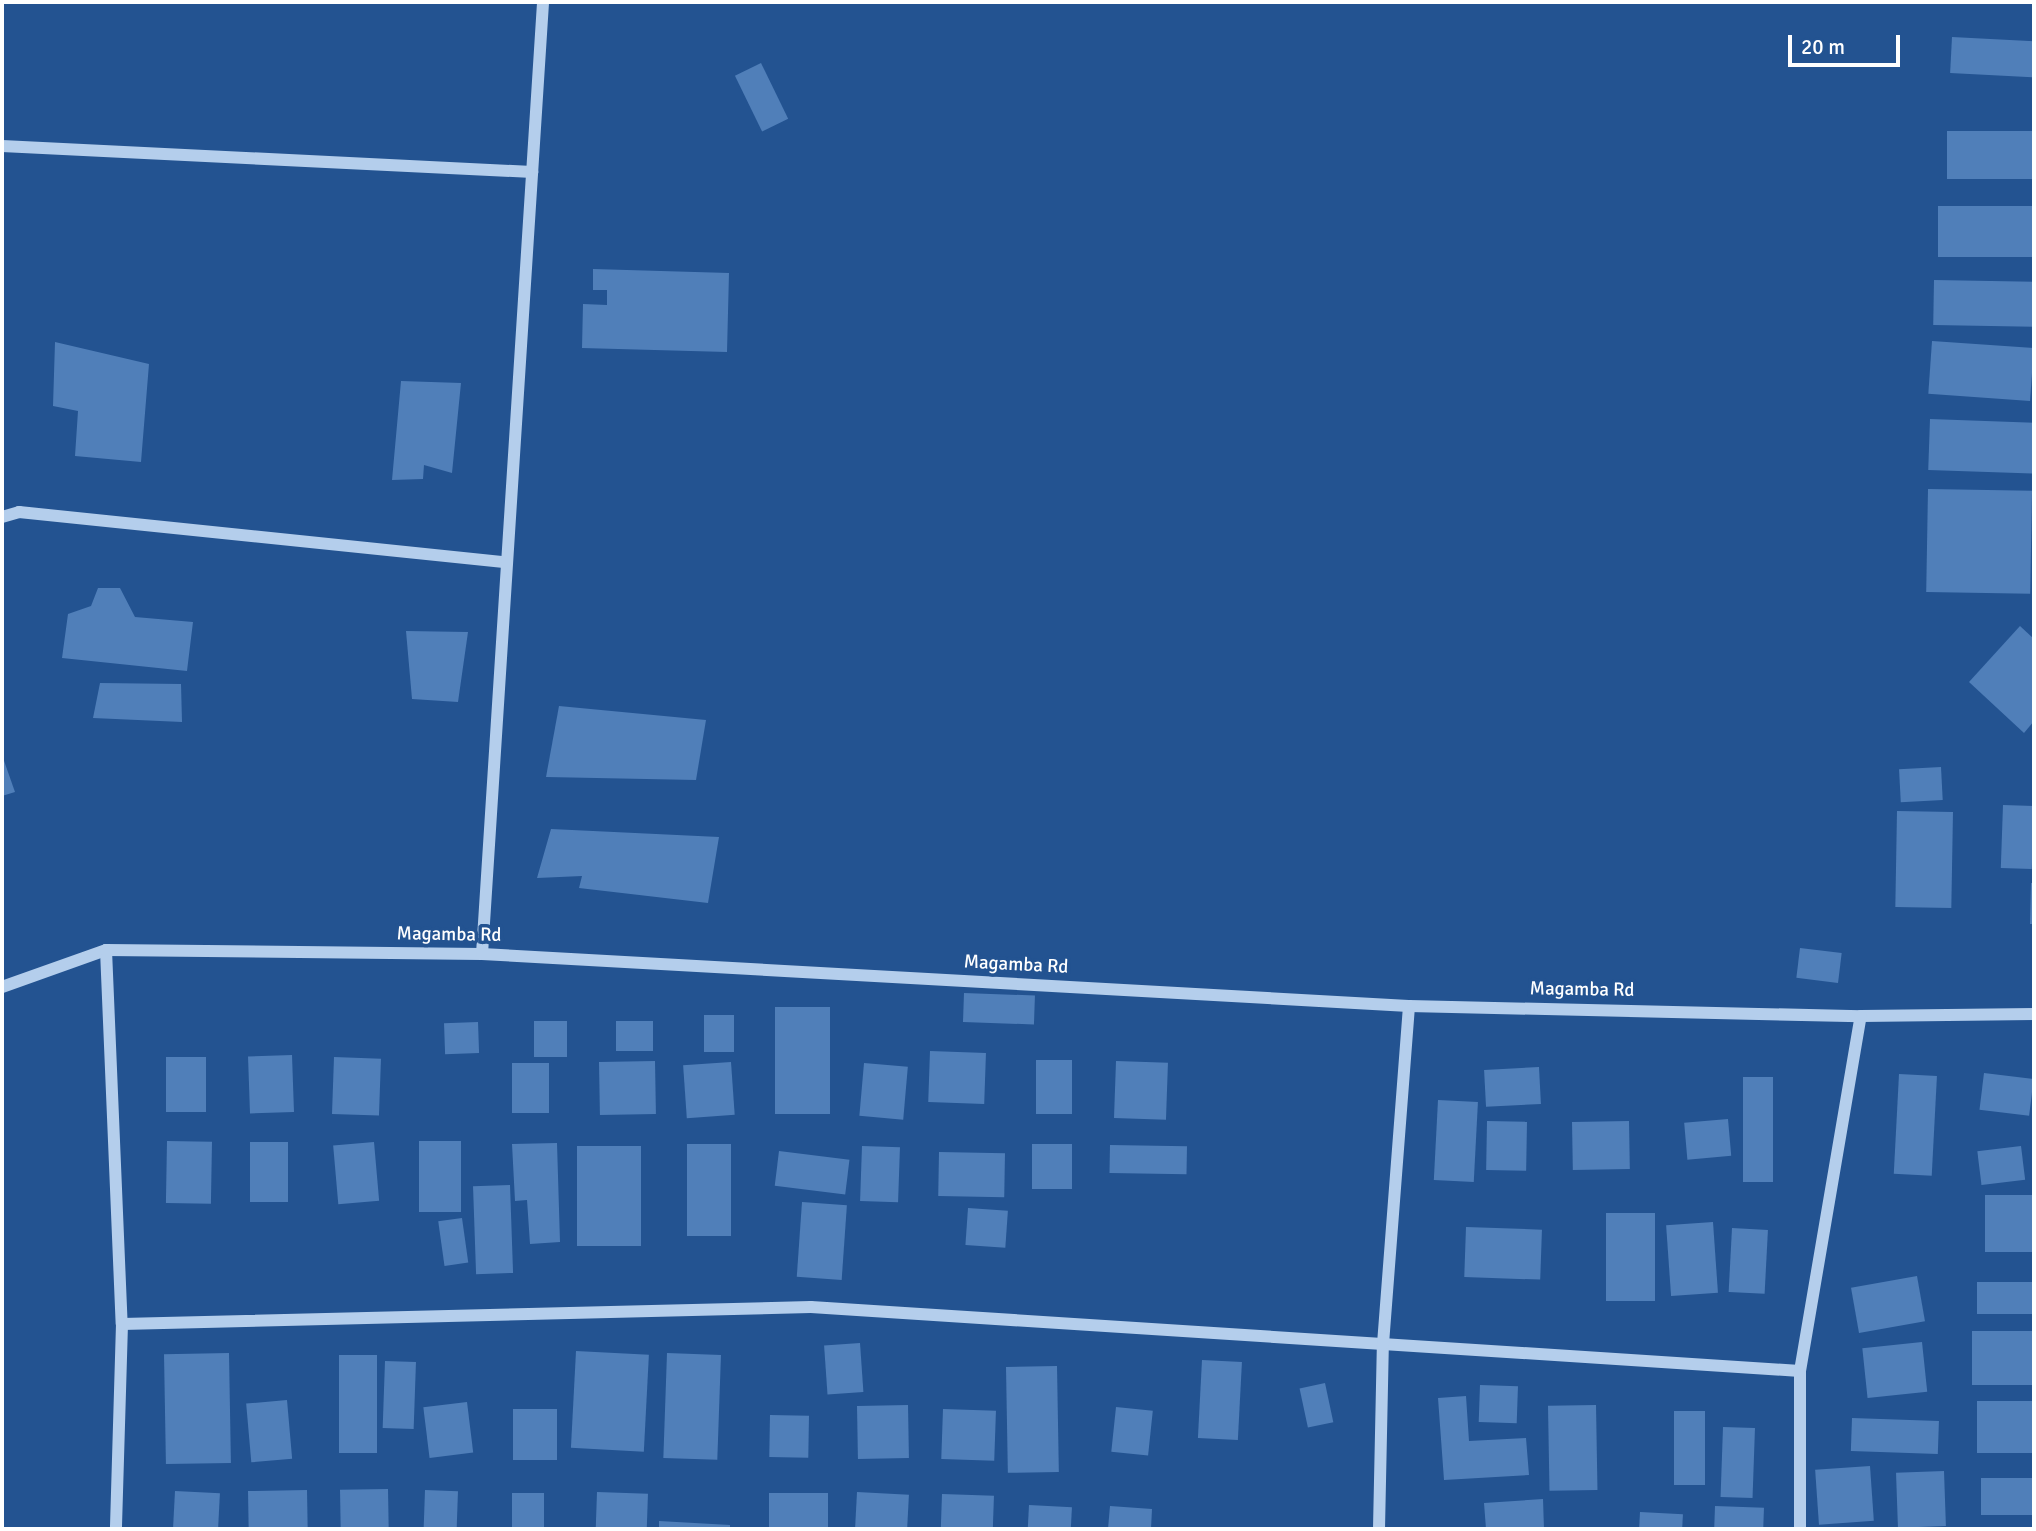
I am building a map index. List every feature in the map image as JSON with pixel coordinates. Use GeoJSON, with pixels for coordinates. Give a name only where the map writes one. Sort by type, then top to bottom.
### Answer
{"type":"FeatureCollection","features":[{"type":"Feature","properties":{"kind":"street"},"geometry":{"type":"LineString","coordinates":[[482,954],[543,2]]}},
{"type":"Feature","properties":{"kind":"street"},"geometry":{"type":"LineString","coordinates":[[2,146],[532,173]]}},
{"type":"Feature","properties":{"kind":"street"},"geometry":{"type":"LineString","coordinates":[[2,517],[19,512],[506,562]]}},
{"type":"Feature","properties":{"kind":"street"},"geometry":{"type":"LineString","coordinates":[[106,950],[122,1324],[116,1529]]}},
{"type":"Feature","properties":{"kind":"street","name":"Magamba Rd"},"geometry":{"type":"LineString","coordinates":[[2,987],[106,950],[482,954],[1409,1006],[1861,1016],[2034,1014]]}},
{"type":"Feature","properties":{"kind":"street"},"geometry":{"type":"LineString","coordinates":[[1379,1529],[1383,1344],[1409,1006]]}},
{"type":"Feature","properties":{"kind":"street"},"geometry":{"type":"LineString","coordinates":[[1800,1529],[1800,1371],[1861,1016]]}},
{"type":"Feature","properties":{"kind":"street"},"geometry":{"type":"LineString","coordinates":[[122,1324],[811,1307],[1800,1371]]}},
{"type":"Feature","properties":{"kind":"building"},"geometry":{"type":"Polygon","coordinates":[[[1952,37],[2034,41],[2032,77],[1950,73],[1952,37]]]}},
{"type":"Feature","properties":{"kind":"building"},"geometry":{"type":"Polygon","coordinates":[[[761,63],[788,119],[762,131],[735,76],[761,63]]]}},
{"type":"Feature","properties":{"kind":"building"},"geometry":{"type":"Polygon","coordinates":[[[1947,131],[2034,131],[2034,179],[1947,179],[1947,131]]]}},
{"type":"Feature","properties":{"kind":"building"},"geometry":{"type":"Polygon","coordinates":[[[1938,206],[2034,206],[2034,257],[1938,257],[1938,206]]]}},
{"type":"Feature","properties":{"kind":"building"},"geometry":{"type":"Polygon","coordinates":[[[593,269],[729,273],[727,352],[582,348],[583,304],[607,305],[607,290],[593,290],[593,269]]]}},
{"type":"Feature","properties":{"kind":"building"},"geometry":{"type":"Polygon","coordinates":[[[1934,280],[2034,282],[2033,327],[1933,325],[1934,280]]]}},
{"type":"Feature","properties":{"kind":"building"},"geometry":{"type":"Polygon","coordinates":[[[1932,341],[2034,348],[2030,401],[1928,394],[1932,341]]]}},
{"type":"Feature","properties":{"kind":"building"},"geometry":{"type":"Polygon","coordinates":[[[55,342],[149,364],[141,462],[75,456],[78,411],[53,406],[55,342]]]}},
{"type":"Feature","properties":{"kind":"building"},"geometry":{"type":"Polygon","coordinates":[[[401,381],[461,383],[452,473],[424,465],[423,479],[392,480],[401,381]]]}},
{"type":"Feature","properties":{"kind":"building"},"geometry":{"type":"Polygon","coordinates":[[[1930,419],[2034,423],[2032,474],[1928,470],[1930,419]]]}},
{"type":"Feature","properties":{"kind":"building"},"geometry":{"type":"Polygon","coordinates":[[[1928,489],[2032,491],[2030,594],[1926,592],[1928,489]]]}},
{"type":"Feature","properties":{"kind":"building"},"geometry":{"type":"Polygon","coordinates":[[[98,588],[120,588],[135,617],[193,622],[187,671],[62,658],[68,614],[91,606],[98,588]]]}},
{"type":"Feature","properties":{"kind":"building"},"geometry":{"type":"Polygon","coordinates":[[[2020,626],[2034,639],[2034,721],[2024,733],[1969,682],[2020,626]]]}},
{"type":"Feature","properties":{"kind":"building"},"geometry":{"type":"Polygon","coordinates":[[[406,631],[468,632],[458,702],[412,699],[406,631]]]}},
{"type":"Feature","properties":{"kind":"building"},"geometry":{"type":"Polygon","coordinates":[[[100,683],[181,684],[182,722],[93,718],[100,683]]]}},
{"type":"Feature","properties":{"kind":"building"},"geometry":{"type":"Polygon","coordinates":[[[559,706],[706,720],[696,780],[546,777],[559,706]]]}},
{"type":"Feature","properties":{"kind":"building"},"geometry":{"type":"Polygon","coordinates":[[[2,755],[15,792],[2,796],[2,755]]]}},
{"type":"Feature","properties":{"kind":"building"},"geometry":{"type":"Polygon","coordinates":[[[1941,767],[1943,800],[1901,802],[1899,769],[1941,767]]]}},
{"type":"Feature","properties":{"kind":"building"},"geometry":{"type":"Polygon","coordinates":[[[2003,805],[2034,806],[2032,869],[2001,868],[2003,805]]]}},
{"type":"Feature","properties":{"kind":"building"},"geometry":{"type":"Polygon","coordinates":[[[1897,811],[1953,812],[1951,908],[1895,907],[1897,811]]]}},
{"type":"Feature","properties":{"kind":"building"},"geometry":{"type":"Polygon","coordinates":[[[551,829],[719,837],[708,903],[579,888],[582,876],[537,878],[551,829]]]}},
{"type":"Feature","properties":{"kind":"building"},"geometry":{"type":"Polygon","coordinates":[[[2031,883],[2034,883],[2034,924],[2030,924],[2031,883]]]}},
{"type":"Feature","properties":{"kind":"building"},"geometry":{"type":"Polygon","coordinates":[[[1800,948],[1842,953],[1838,983],[1796,978],[1800,948]]]}},
{"type":"Feature","properties":{"kind":"building"},"geometry":{"type":"Polygon","coordinates":[[[964,993],[1035,995],[1034,1024],[963,1022],[964,993]]]}},
{"type":"Feature","properties":{"kind":"building"},"geometry":{"type":"Polygon","coordinates":[[[775,1007],[830,1007],[830,1114],[775,1114],[775,1007]]]}},
{"type":"Feature","properties":{"kind":"building"},"geometry":{"type":"Polygon","coordinates":[[[704,1015],[734,1015],[734,1052],[704,1052],[704,1015]]]}},
{"type":"Feature","properties":{"kind":"building"},"geometry":{"type":"Polygon","coordinates":[[[534,1021],[567,1021],[567,1057],[534,1057],[534,1021]]]}},
{"type":"Feature","properties":{"kind":"building"},"geometry":{"type":"Polygon","coordinates":[[[616,1021],[653,1021],[653,1051],[616,1051],[616,1021]]]}},
{"type":"Feature","properties":{"kind":"building"},"geometry":{"type":"Polygon","coordinates":[[[478,1022],[479,1053],[445,1054],[444,1023],[478,1022]]]}},
{"type":"Feature","properties":{"kind":"building"},"geometry":{"type":"Polygon","coordinates":[[[930,1051],[986,1053],[984,1104],[928,1102],[930,1051]]]}},
{"type":"Feature","properties":{"kind":"building"},"geometry":{"type":"Polygon","coordinates":[[[292,1055],[294,1112],[250,1114],[248,1057],[292,1055]]]}},
{"type":"Feature","properties":{"kind":"building"},"geometry":{"type":"Polygon","coordinates":[[[166,1057],[206,1057],[206,1112],[166,1112],[166,1057]]]}},
{"type":"Feature","properties":{"kind":"building"},"geometry":{"type":"Polygon","coordinates":[[[334,1057],[381,1059],[379,1116],[332,1114],[334,1057]]]}},
{"type":"Feature","properties":{"kind":"building"},"geometry":{"type":"Polygon","coordinates":[[[1036,1060],[1072,1060],[1072,1114],[1036,1114],[1036,1060]]]}},
{"type":"Feature","properties":{"kind":"building"},"geometry":{"type":"Polygon","coordinates":[[[655,1061],[656,1114],[600,1115],[599,1062],[655,1061]]]}},
{"type":"Feature","properties":{"kind":"building"},"geometry":{"type":"Polygon","coordinates":[[[1116,1061],[1168,1063],[1166,1120],[1114,1118],[1116,1061]]]}},
{"type":"Feature","properties":{"kind":"building"},"geometry":{"type":"Polygon","coordinates":[[[731,1062],[735,1115],[687,1118],[683,1065],[731,1062]]]}},
{"type":"Feature","properties":{"kind":"building"},"geometry":{"type":"Polygon","coordinates":[[[512,1063],[549,1063],[549,1113],[512,1113],[512,1063]]]}},
{"type":"Feature","properties":{"kind":"building"},"geometry":{"type":"Polygon","coordinates":[[[864,1063],[908,1067],[903,1120],[859,1116],[864,1063]]]}},
{"type":"Feature","properties":{"kind":"building"},"geometry":{"type":"Polygon","coordinates":[[[1539,1067],[1541,1104],[1486,1107],[1484,1070],[1539,1067]]]}},
{"type":"Feature","properties":{"kind":"building"},"geometry":{"type":"Polygon","coordinates":[[[1984,1073],[2034,1079],[2029,1116],[1979,1110],[1984,1073]]]}},
{"type":"Feature","properties":{"kind":"building"},"geometry":{"type":"Polygon","coordinates":[[[1899,1074],[1937,1076],[1932,1176],[1894,1174],[1899,1074]]]}},
{"type":"Feature","properties":{"kind":"building"},"geometry":{"type":"Polygon","coordinates":[[[1743,1077],[1773,1077],[1773,1182],[1743,1182],[1743,1077]]]}},
{"type":"Feature","properties":{"kind":"building"},"geometry":{"type":"Polygon","coordinates":[[[1438,1100],[1478,1102],[1474,1182],[1434,1180],[1438,1100]]]}},
{"type":"Feature","properties":{"kind":"building"},"geometry":{"type":"Polygon","coordinates":[[[1728,1119],[1731,1156],[1687,1160],[1684,1123],[1728,1119]]]}},
{"type":"Feature","properties":{"kind":"building"},"geometry":{"type":"Polygon","coordinates":[[[1487,1121],[1527,1122],[1526,1171],[1486,1170],[1487,1121]]]}},
{"type":"Feature","properties":{"kind":"building"},"geometry":{"type":"Polygon","coordinates":[[[1629,1121],[1630,1169],[1573,1170],[1572,1122],[1629,1121]]]}},
{"type":"Feature","properties":{"kind":"building"},"geometry":{"type":"Polygon","coordinates":[[[167,1141],[212,1142],[211,1204],[166,1203],[167,1141]]]}},
{"type":"Feature","properties":{"kind":"building"},"geometry":{"type":"Polygon","coordinates":[[[419,1141],[461,1141],[461,1212],[419,1212],[419,1141]]]}},
{"type":"Feature","properties":{"kind":"building"},"geometry":{"type":"Polygon","coordinates":[[[250,1142],[288,1142],[288,1202],[250,1202],[250,1142]]]}},
{"type":"Feature","properties":{"kind":"building"},"geometry":{"type":"Polygon","coordinates":[[[374,1142],[379,1201],[338,1204],[333,1146],[374,1142]]]}},
{"type":"Feature","properties":{"kind":"building"},"geometry":{"type":"Polygon","coordinates":[[[557,1143],[560,1242],[530,1244],[527,1200],[515,1201],[512,1144],[557,1143]]]}},
{"type":"Feature","properties":{"kind":"building"},"geometry":{"type":"Polygon","coordinates":[[[687,1144],[731,1144],[731,1236],[687,1236],[687,1144]]]}},
{"type":"Feature","properties":{"kind":"building"},"geometry":{"type":"Polygon","coordinates":[[[1032,1144],[1072,1144],[1072,1189],[1032,1189],[1032,1144]]]}},
{"type":"Feature","properties":{"kind":"building"},"geometry":{"type":"Polygon","coordinates":[[[1110,1145],[1187,1146],[1186,1174],[1110,1173],[1110,1145]]]}},
{"type":"Feature","properties":{"kind":"building"},"geometry":{"type":"Polygon","coordinates":[[[577,1146],[641,1146],[641,1246],[577,1246],[577,1146]]]}},
{"type":"Feature","properties":{"kind":"building"},"geometry":{"type":"Polygon","coordinates":[[[862,1146],[900,1147],[898,1202],[860,1201],[862,1146]]]}},
{"type":"Feature","properties":{"kind":"building"},"geometry":{"type":"Polygon","coordinates":[[[2021,1146],[2025,1180],[1981,1185],[1977,1151],[2021,1146]]]}},
{"type":"Feature","properties":{"kind":"building"},"geometry":{"type":"Polygon","coordinates":[[[779,1151],[849,1160],[845,1194],[775,1186],[779,1151]]]}},
{"type":"Feature","properties":{"kind":"building"},"geometry":{"type":"Polygon","coordinates":[[[939,1152],[1005,1153],[1004,1197],[938,1196],[939,1152]]]}},
{"type":"Feature","properties":{"kind":"building"},"geometry":{"type":"Polygon","coordinates":[[[510,1185],[513,1273],[476,1274],[473,1186],[510,1185]]]}},
{"type":"Feature","properties":{"kind":"building"},"geometry":{"type":"Polygon","coordinates":[[[1985,1195],[2034,1195],[2034,1252],[1985,1252],[1985,1195]]]}},
{"type":"Feature","properties":{"kind":"building"},"geometry":{"type":"Polygon","coordinates":[[[802,1202],[847,1205],[842,1280],[797,1277],[802,1202]]]}},
{"type":"Feature","properties":{"kind":"building"},"geometry":{"type":"Polygon","coordinates":[[[968,1208],[1008,1211],[1005,1248],[965,1245],[968,1208]]]}},
{"type":"Feature","properties":{"kind":"building"},"geometry":{"type":"Polygon","coordinates":[[[1606,1213],[1655,1213],[1655,1301],[1606,1301],[1606,1213]]]}},
{"type":"Feature","properties":{"kind":"building"},"geometry":{"type":"Polygon","coordinates":[[[462,1218],[468,1263],[444,1266],[438,1221],[462,1218]]]}},
{"type":"Feature","properties":{"kind":"building"},"geometry":{"type":"Polygon","coordinates":[[[1713,1222],[1718,1293],[1671,1296],[1666,1225],[1713,1222]]]}},
{"type":"Feature","properties":{"kind":"building"},"geometry":{"type":"Polygon","coordinates":[[[1466,1227],[1542,1230],[1540,1280],[1464,1277],[1466,1227]]]}},
{"type":"Feature","properties":{"kind":"building"},"geometry":{"type":"Polygon","coordinates":[[[1732,1228],[1768,1230],[1765,1294],[1729,1292],[1732,1228]]]}},
{"type":"Feature","properties":{"kind":"building"},"geometry":{"type":"Polygon","coordinates":[[[1917,1276],[1925,1321],[1859,1333],[1851,1288],[1917,1276]]]}},
{"type":"Feature","properties":{"kind":"building"},"geometry":{"type":"Polygon","coordinates":[[[1977,1282],[2034,1282],[2034,1314],[1977,1314],[1977,1282]]]}},
{"type":"Feature","properties":{"kind":"building"},"geometry":{"type":"Polygon","coordinates":[[[1972,1331],[2034,1331],[2034,1385],[1972,1385],[1972,1331]]]}},
{"type":"Feature","properties":{"kind":"building"},"geometry":{"type":"Polygon","coordinates":[[[1922,1342],[1927,1392],[1868,1398],[1862,1348],[1922,1342]]]}},
{"type":"Feature","properties":{"kind":"building"},"geometry":{"type":"Polygon","coordinates":[[[860,1343],[863,1392],[828,1394],[824,1346],[860,1343]]]}},
{"type":"Feature","properties":{"kind":"building"},"geometry":{"type":"Polygon","coordinates":[[[576,1351],[649,1355],[644,1452],[571,1448],[576,1351]]]}},
{"type":"Feature","properties":{"kind":"building"},"geometry":{"type":"Polygon","coordinates":[[[229,1353],[231,1463],[166,1464],[164,1354],[229,1353]]]}},
{"type":"Feature","properties":{"kind":"building"},"geometry":{"type":"Polygon","coordinates":[[[667,1353],[721,1355],[717,1460],[663,1458],[667,1353]]]}},
{"type":"Feature","properties":{"kind":"building"},"geometry":{"type":"Polygon","coordinates":[[[339,1355],[377,1355],[377,1453],[339,1453],[339,1355]]]}},
{"type":"Feature","properties":{"kind":"building"},"geometry":{"type":"Polygon","coordinates":[[[1202,1360],[1242,1362],[1238,1440],[1198,1438],[1202,1360]]]}},
{"type":"Feature","properties":{"kind":"building"},"geometry":{"type":"Polygon","coordinates":[[[385,1361],[416,1362],[414,1429],[383,1428],[385,1361]]]}},
{"type":"Feature","properties":{"kind":"building"},"geometry":{"type":"Polygon","coordinates":[[[1057,1366],[1059,1472],[1008,1473],[1006,1367],[1057,1366]]]}},
{"type":"Feature","properties":{"kind":"building"},"geometry":{"type":"Polygon","coordinates":[[[1325,1383],[1333,1422],[1308,1428],[1300,1388],[1325,1383]]]}},
{"type":"Feature","properties":{"kind":"building"},"geometry":{"type":"Polygon","coordinates":[[[1480,1385],[1518,1386],[1517,1423],[1479,1422],[1480,1385]]]}},
{"type":"Feature","properties":{"kind":"building"},"geometry":{"type":"Polygon","coordinates":[[[1466,1396],[1469,1441],[1526,1438],[1529,1475],[1444,1480],[1438,1398],[1466,1396]]]}},
{"type":"Feature","properties":{"kind":"building"},"geometry":{"type":"Polygon","coordinates":[[[287,1400],[292,1459],[251,1462],[246,1404],[287,1400]]]}},
{"type":"Feature","properties":{"kind":"building"},"geometry":{"type":"Polygon","coordinates":[[[1977,1401],[2034,1401],[2034,1453],[1977,1453],[1977,1401]]]}},
{"type":"Feature","properties":{"kind":"building"},"geometry":{"type":"Polygon","coordinates":[[[467,1402],[473,1453],[430,1458],[423,1407],[467,1402]]]}},
{"type":"Feature","properties":{"kind":"building"},"geometry":{"type":"Polygon","coordinates":[[[908,1405],[909,1458],[858,1459],[857,1406],[908,1405]]]}},
{"type":"Feature","properties":{"kind":"building"},"geometry":{"type":"Polygon","coordinates":[[[1596,1405],[1597,1490],[1549,1491],[1548,1406],[1596,1405]]]}},
{"type":"Feature","properties":{"kind":"building"},"geometry":{"type":"Polygon","coordinates":[[[1116,1407],[1153,1411],[1148,1456],[1111,1452],[1116,1407]]]}},
{"type":"Feature","properties":{"kind":"building"},"geometry":{"type":"Polygon","coordinates":[[[513,1409],[557,1409],[557,1460],[513,1460],[513,1409]]]}},
{"type":"Feature","properties":{"kind":"building"},"geometry":{"type":"Polygon","coordinates":[[[943,1409],[996,1411],[994,1461],[941,1459],[943,1409]]]}},
{"type":"Feature","properties":{"kind":"building"},"geometry":{"type":"Polygon","coordinates":[[[1674,1411],[1705,1411],[1705,1485],[1674,1485],[1674,1411]]]}},
{"type":"Feature","properties":{"kind":"building"},"geometry":{"type":"Polygon","coordinates":[[[770,1415],[809,1416],[808,1458],[769,1457],[770,1415]]]}},
{"type":"Feature","properties":{"kind":"building"},"geometry":{"type":"Polygon","coordinates":[[[1852,1418],[1939,1421],[1938,1454],[1851,1451],[1852,1418]]]}},
{"type":"Feature","properties":{"kind":"building"},"geometry":{"type":"Polygon","coordinates":[[[1723,1427],[1755,1428],[1753,1498],[1721,1497],[1723,1427]]]}},
{"type":"Feature","properties":{"kind":"building"},"geometry":{"type":"Polygon","coordinates":[[[1870,1466],[1874,1521],[1819,1525],[1815,1470],[1870,1466]]]}},
{"type":"Feature","properties":{"kind":"building"},"geometry":{"type":"Polygon","coordinates":[[[1944,1471],[1946,1526],[1898,1528],[1896,1473],[1944,1471]]]}},
{"type":"Feature","properties":{"kind":"building"},"geometry":{"type":"Polygon","coordinates":[[[1981,1478],[2034,1478],[2034,1515],[1981,1515],[1981,1478]]]}},
{"type":"Feature","properties":{"kind":"building"},"geometry":{"type":"Polygon","coordinates":[[[388,1489],[389,1529],[341,1529],[340,1490],[388,1489]]]}},
{"type":"Feature","properties":{"kind":"building"},"geometry":{"type":"Polygon","coordinates":[[[307,1490],[308,1529],[249,1529],[248,1491],[307,1490]]]}},
{"type":"Feature","properties":{"kind":"building"},"geometry":{"type":"Polygon","coordinates":[[[425,1490],[458,1491],[457,1529],[424,1529],[425,1490]]]}},
{"type":"Feature","properties":{"kind":"building"},"geometry":{"type":"Polygon","coordinates":[[[175,1491],[220,1493],[218,1529],[173,1529],[175,1491]]]}},
{"type":"Feature","properties":{"kind":"building"},"geometry":{"type":"Polygon","coordinates":[[[597,1492],[648,1494],[647,1529],[596,1529],[597,1492]]]}},
{"type":"Feature","properties":{"kind":"building"},"geometry":{"type":"Polygon","coordinates":[[[857,1492],[909,1495],[907,1529],[855,1529],[857,1492]]]}},
{"type":"Feature","properties":{"kind":"building"},"geometry":{"type":"Polygon","coordinates":[[[512,1493],[544,1493],[544,1529],[512,1529],[512,1493]]]}},
{"type":"Feature","properties":{"kind":"building"},"geometry":{"type":"Polygon","coordinates":[[[769,1493],[828,1493],[828,1529],[769,1529],[769,1493]]]}},
{"type":"Feature","properties":{"kind":"building"},"geometry":{"type":"Polygon","coordinates":[[[942,1494],[994,1496],[993,1529],[941,1529],[942,1494]]]}},
{"type":"Feature","properties":{"kind":"building"},"geometry":{"type":"Polygon","coordinates":[[[1543,1499],[1544,1529],[1486,1529],[1484,1503],[1543,1499]]]}},
{"type":"Feature","properties":{"kind":"building"},"geometry":{"type":"Polygon","coordinates":[[[1029,1505],[1072,1507],[1071,1529],[1028,1529],[1029,1505]]]}},
{"type":"Feature","properties":{"kind":"building"},"geometry":{"type":"Polygon","coordinates":[[[1110,1506],[1152,1509],[1151,1529],[1108,1529],[1110,1506]]]}},
{"type":"Feature","properties":{"kind":"building"},"geometry":{"type":"Polygon","coordinates":[[[1715,1506],[1764,1508],[1763,1529],[1714,1529],[1715,1506]]]}},
{"type":"Feature","properties":{"kind":"building"},"geometry":{"type":"Polygon","coordinates":[[[1640,1512],[1683,1514],[1682,1529],[1639,1529],[1640,1512]]]}},
{"type":"Feature","properties":{"kind":"building"},"geometry":{"type":"Polygon","coordinates":[[[659,1521],[730,1525],[730,1529],[659,1529],[659,1521]]]}}]}
